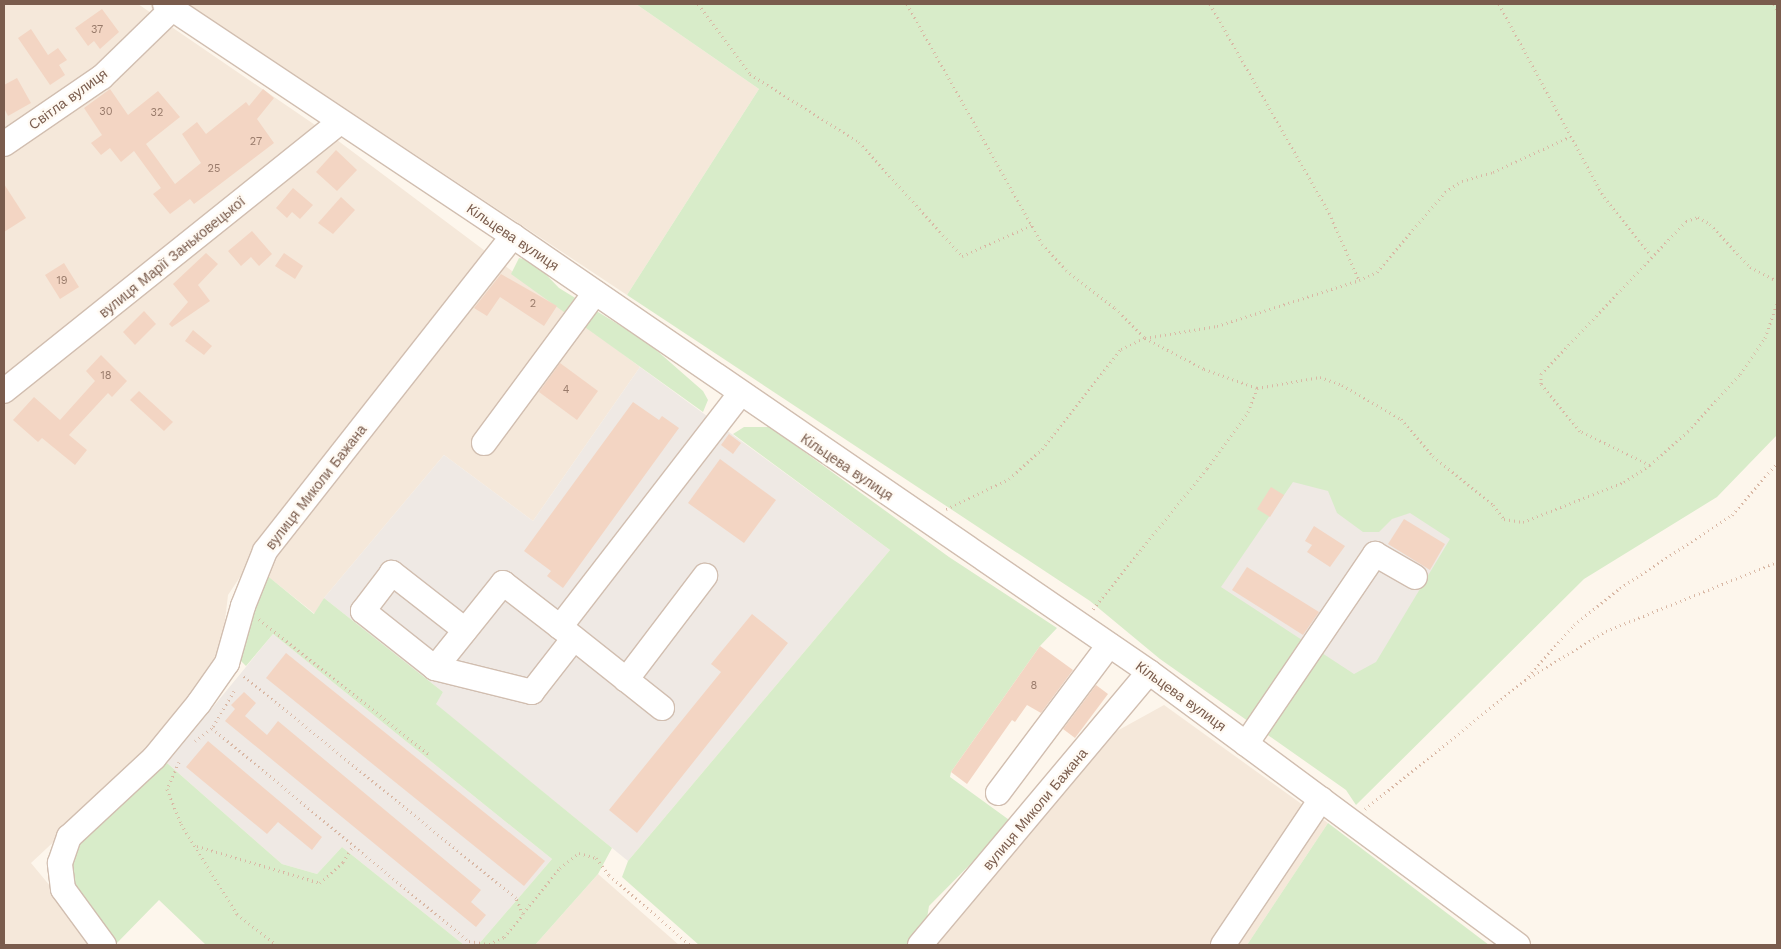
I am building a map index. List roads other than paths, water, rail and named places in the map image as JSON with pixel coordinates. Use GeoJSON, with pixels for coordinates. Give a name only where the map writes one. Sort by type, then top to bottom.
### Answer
{"type":"FeatureCollection","features":[{"type":"Feature","properties":{"kind":"street","name":"Кільцева вулиця"},"geometry":{"type":"LineString","coordinates":[[168,6],[339,122],[513,236],[740,394],[1149,672],[1518,945]]}},
{"type":"Feature","properties":{"kind":"street","name":"Світла вулиця"},"geometry":{"type":"LineString","coordinates":[[4,144],[102,77],[168,6]]}},
{"type":"Feature","properties":{"kind":"street","name":"вулиця Марії Заньковецької"},"geometry":{"type":"LineString","coordinates":[[4,391],[339,122]]}},
{"type":"Feature","properties":{"kind":"street","name":"вулиця Миколи Бажана"},"geometry":{"type":"LineString","coordinates":[[104,945],[63,889],[60,863],[69,837],[154,758],[234,668],[243,606],[266,551],[513,236]]}},
{"type":"Feature","properties":{"kind":"street"},"geometry":{"type":"LineString","coordinates":[[484,443],[595,293]]}},
{"type":"Feature","properties":{"kind":"street"},"geometry":{"type":"LineString","coordinates":[[465,630],[392,573],[363,610],[435,668],[532,692],[567,633],[740,394]]}},
{"type":"Feature","properties":{"kind":"street"},"geometry":{"type":"LineString","coordinates":[[1246,744],[1375,554],[1415,577]]}},
{"type":"Feature","properties":{"kind":"street"},"geometry":{"type":"LineString","coordinates":[[626,680],[705,576]]}},
{"type":"Feature","properties":{"kind":"street"},"geometry":{"type":"LineString","coordinates":[[435,668],[503,583],[662,708]]}},
{"type":"Feature","properties":{"kind":"street"},"geometry":{"type":"LineString","coordinates":[[998,793],[1109,645]]}},
{"type":"Feature","properties":{"kind":"street","name":"вулиця Миколи Бажана"},"geometry":{"type":"LineString","coordinates":[[920,945],[1149,672]]}},
{"type":"Feature","properties":{"kind":"street"},"geometry":{"type":"LineString","coordinates":[[1223,945],[1320,799]]}}]}
